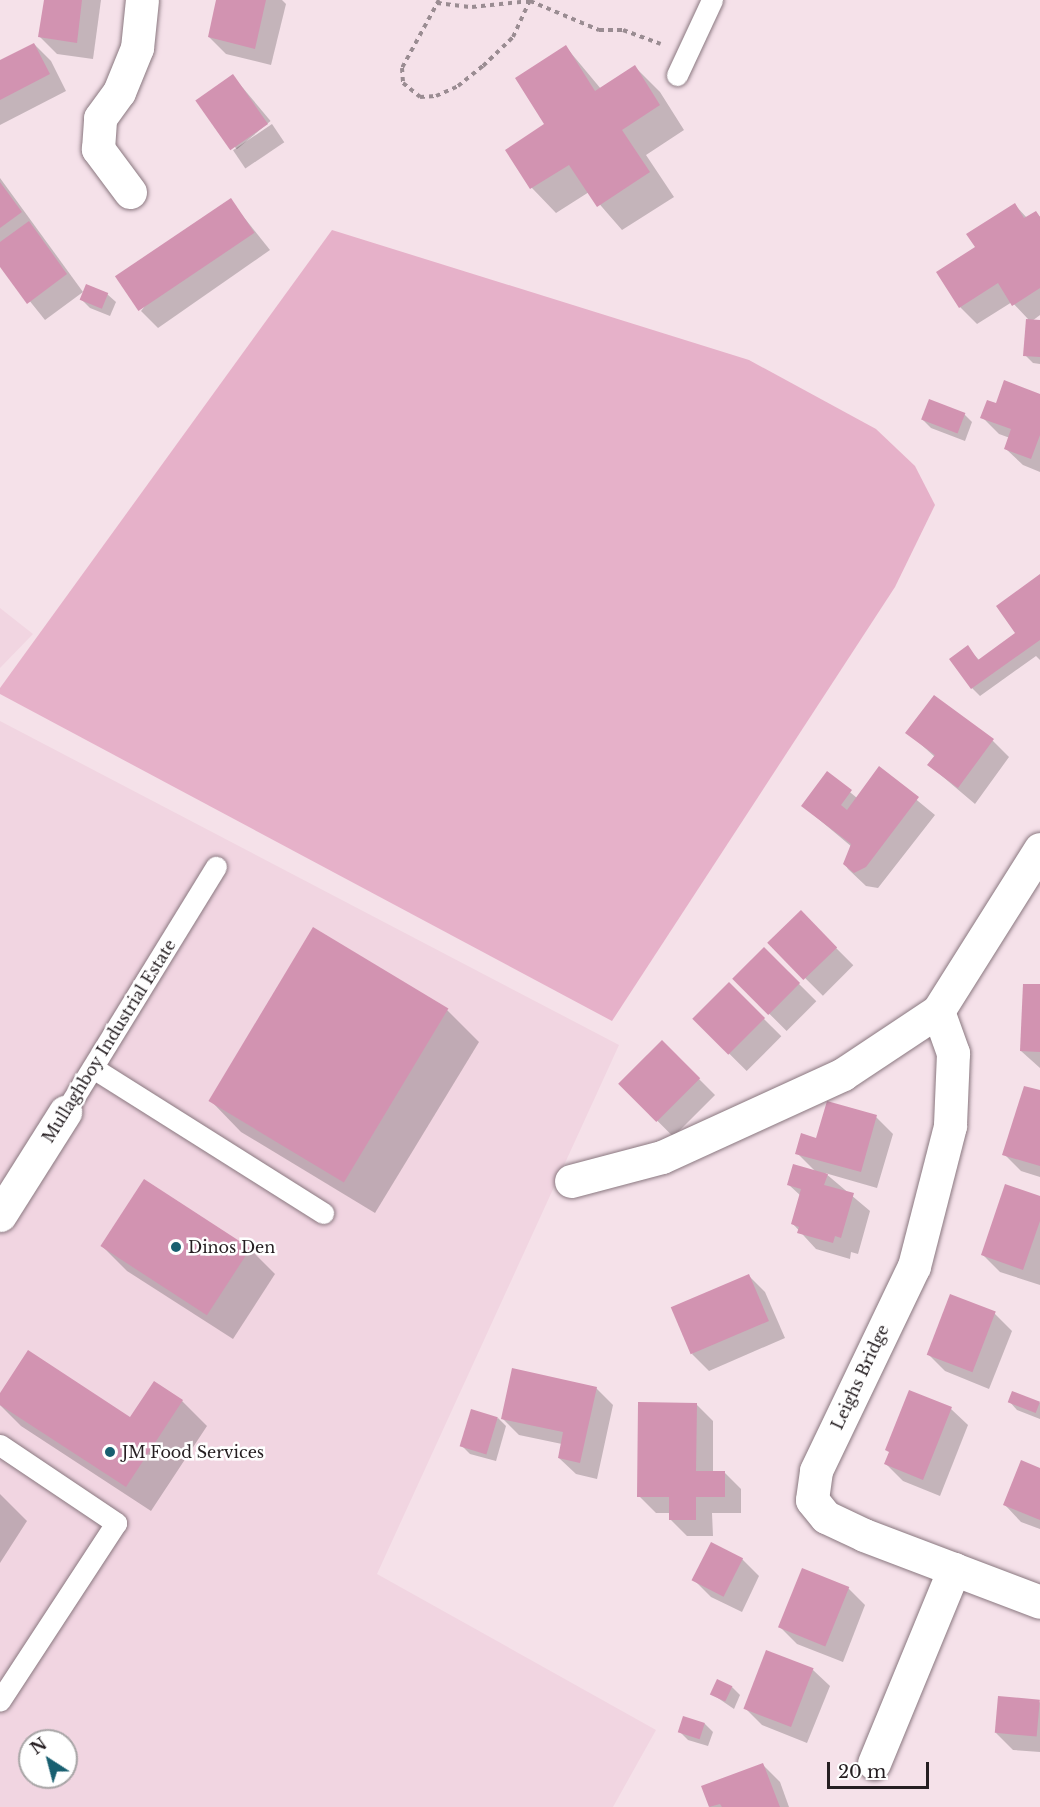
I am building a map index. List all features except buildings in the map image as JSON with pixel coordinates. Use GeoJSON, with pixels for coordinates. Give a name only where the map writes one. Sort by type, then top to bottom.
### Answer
{"type":"FeatureCollection","features":[{"type":"Feature","properties":{"kind":"street"},"geometry":{"type":"LineString","coordinates":[[130,192],[98,149],[100,118],[119,92],[137,48],[142,0]]}},
{"type":"Feature","properties":{"kind":"street"},"geometry":{"type":"LineString","coordinates":[[571,1181],[662,1157],[843,1074],[938,1011],[1040,849]]}},
{"type":"Feature","properties":{"kind":"street","name":"Leighs Bridge"},"geometry":{"type":"LineString","coordinates":[[938,1011],[953,1053],[950,1126],[914,1266],[816,1471],[812,1500],[826,1517],[1040,1602]]}},
{"type":"Feature","properties":{"kind":"street","name":"Mullaghboy Industrial Estate"},"geometry":{"type":"LineString","coordinates":[[0,1215],[65,1112]]}},
{"type":"Feature","properties":{"kind":"street"},"geometry":{"type":"LineString","coordinates":[[874,1763],[954,1569]]}},
{"type":"Feature","properties":{"kind":"lane"},"geometry":{"type":"LineString","coordinates":[[677,75],[712,0]]}},
{"type":"Feature","properties":{"kind":"lane","name":"Mullaghboy Industrial Estate"},"geometry":{"type":"LineString","coordinates":[[65,1112],[216,867]]}},
{"type":"Feature","properties":{"kind":"lane"},"geometry":{"type":"LineString","coordinates":[[93,1068],[323,1213]]}},
{"type":"Feature","properties":{"kind":"lane"},"geometry":{"type":"LineString","coordinates":[[0,1445],[116,1523],[0,1700]]}},
{"type":"Feature","properties":{"kind":"path"},"geometry":{"type":"LineString","coordinates":[[530,0],[513,37],[458,86],[436,96],[420,97],[403,83],[402,68],[438,2],[472,7],[530,0],[598,30],[623,30],[687,53]]}},
{"type":"Feature","properties":{"kind":"shaded area"},"geometry":{"type":"Polygon","coordinates":[[[332,230],[749,360],[876,429],[915,466],[935,505],[895,587],[612,1021],[0,694],[0,688],[332,230]]]}},
{"type":"Feature","properties":{"kind":"shaded area"},"geometry":{"type":"Polygon","coordinates":[[[0,608],[33,634],[0,668],[0,608]]]}},
{"type":"Feature","properties":{"kind":"shaded area"},"geometry":{"type":"Polygon","coordinates":[[[0,721],[619,1045],[377,1574],[656,1730],[613,1807],[0,1807],[0,721]]]}},
{"type":"Feature","properties":{"kind":"place","name":"Dinos Den"},"geometry":{"type":"Point","coordinates":[176,1247]}},
{"type":"Feature","properties":{"kind":"place","name":"JM Food Services"},"geometry":{"type":"Point","coordinates":[110,1452]}}]}
